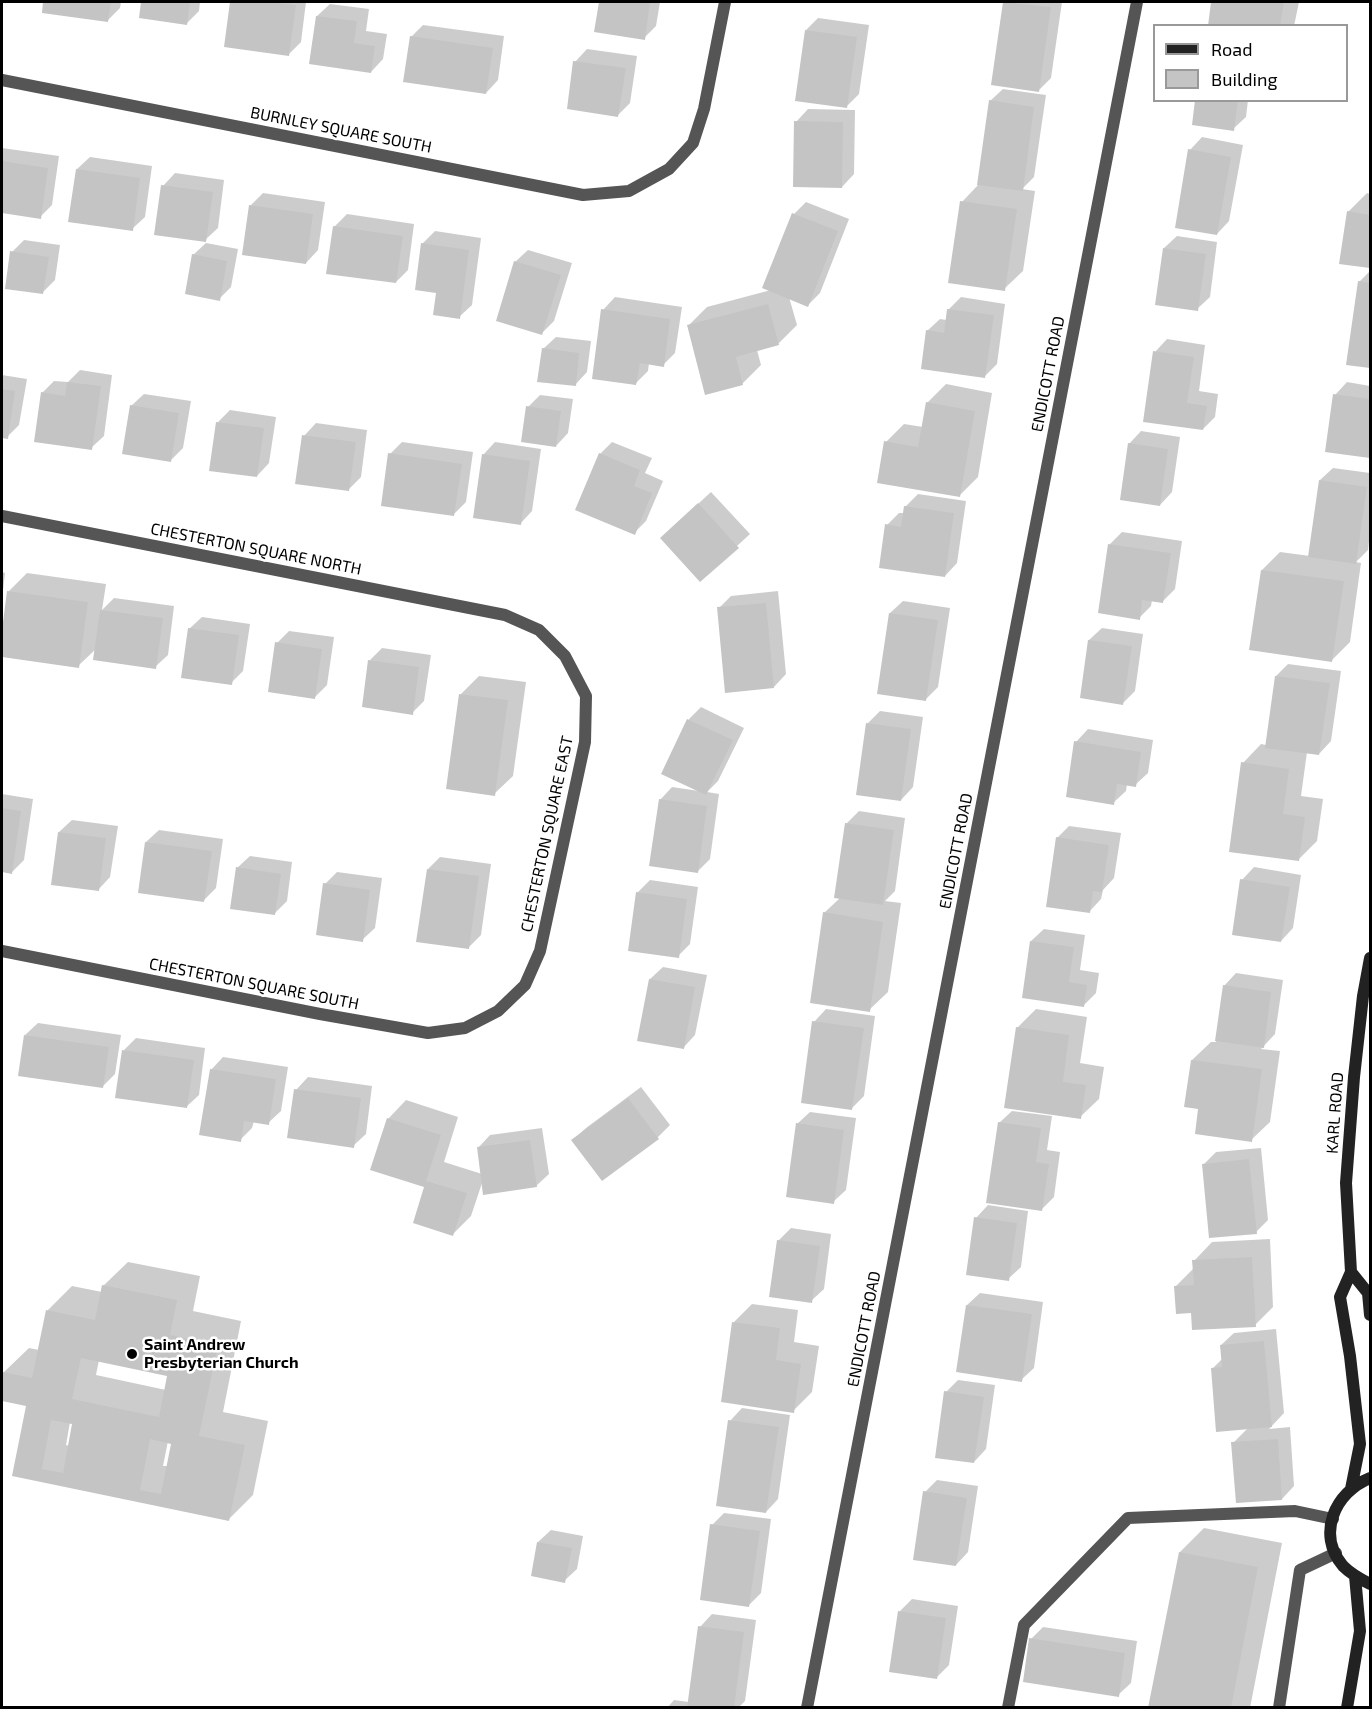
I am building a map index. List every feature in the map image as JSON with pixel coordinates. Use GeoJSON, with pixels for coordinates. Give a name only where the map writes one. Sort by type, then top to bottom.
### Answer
{"type":"FeatureCollection","features":[{"type":"Feature","properties":{"kind":"street","name":"BURNLEY SQUARE SOUTH"},"geometry":{"type":"LineString","coordinates":[[2,80],[583,195],[629,191],[669,169],[693,143],[704,109],[724,2]]}},
{"type":"Feature","properties":{"kind":"street","name":"ENDICOTT ROAD"},"geometry":{"type":"LineString","coordinates":[[807,1707],[1137,2]]}},
{"type":"Feature","properties":{"kind":"street","name":"CHESTERTON SQUARE NORTH"},"geometry":{"type":"LineString","coordinates":[[2,516],[505,615]]}},
{"type":"Feature","properties":{"kind":"street","name":"CHESTERTON SQUARE EAST"},"geometry":{"type":"LineString","coordinates":[[498,1011],[525,986],[540,951],[585,742],[586,696],[565,656],[539,630],[505,615]]}},
{"type":"Feature","properties":{"kind":"street","name":"CHESTERTON SQUARE SOUTH"},"geometry":{"type":"LineString","coordinates":[[2,951],[428,1033],[465,1029],[498,1011]]}},
{"type":"Feature","properties":{"kind":"street","name":"KARL ROAD"},"geometry":{"type":"LineString","coordinates":[[1351,1489],[1360,1444],[1350,1356],[1340,1297],[1351,1272],[1346,1183],[1363,996],[1371,958]]}},
{"type":"Feature","properties":{"kind":"street"},"geometry":{"type":"LineString","coordinates":[[1351,1272],[1368,1293],[1371,1315]]}},
{"type":"Feature","properties":{"kind":"street"},"geometry":{"type":"LineString","coordinates":[[1371,1478],[1359,1483],[1344,1494],[1334,1511],[1330,1529],[1342,1564],[1355,1576],[1371,1584]]}},
{"type":"Feature","properties":{"kind":"street"},"geometry":{"type":"LineString","coordinates":[[1008,1707],[1024,1625],[1128,1518],[1295,1511],[1333,1519]]}},
{"type":"Feature","properties":{"kind":"street"},"geometry":{"type":"LineString","coordinates":[[1280,1707],[1300,1570],[1336,1552]]}},
{"type":"Feature","properties":{"kind":"street"},"geometry":{"type":"LineString","coordinates":[[1347,1707],[1360,1631],[1355,1576]]}},
{"type":"Feature","properties":{"kind":"building"},"geometry":{"type":"Polygon","coordinates":[[[43,2],[111,2],[108,22],[42,13],[43,2]]]}},
{"type":"Feature","properties":{"kind":"building"},"geometry":{"type":"Polygon","coordinates":[[[141,2],[190,2],[187,25],[139,18],[141,2]]]}},
{"type":"Feature","properties":{"kind":"building"},"geometry":{"type":"Polygon","coordinates":[[[230,2],[270,2],[296,5],[289,56],[224,47],[230,2]]]}},
{"type":"Feature","properties":{"kind":"building"},"geometry":{"type":"Polygon","coordinates":[[[599,2],[650,2],[645,40],[594,32],[599,2]]]}},
{"type":"Feature","properties":{"kind":"building"},"geometry":{"type":"Polygon","coordinates":[[[1003,2],[1051,7],[1039,92],[991,85],[1003,2]]]}},
{"type":"Feature","properties":{"kind":"building"},"geometry":{"type":"Polygon","coordinates":[[[1211,2],[1284,2],[1280,24],[1208,24],[1211,2]]]}},
{"type":"Feature","properties":{"kind":"building"},"geometry":{"type":"Polygon","coordinates":[[[316,16],[357,21],[354,43],[375,46],[371,73],[309,64],[316,16]]]}},
{"type":"Feature","properties":{"kind":"building"},"geometry":{"type":"Polygon","coordinates":[[[805,30],[857,37],[847,108],[795,101],[805,30]]]}},
{"type":"Feature","properties":{"kind":"building"},"geometry":{"type":"Polygon","coordinates":[[[410,36],[493,48],[486,94],[403,82],[410,36]]]}},
{"type":"Feature","properties":{"kind":"building"},"geometry":{"type":"Polygon","coordinates":[[[573,61],[626,68],[618,117],[567,109],[573,61]]]}},
{"type":"Feature","properties":{"kind":"building"},"geometry":{"type":"Polygon","coordinates":[[[989,100],[1034,107],[1023,191],[977,185],[989,100]]]}},
{"type":"Feature","properties":{"kind":"building"},"geometry":{"type":"Polygon","coordinates":[[[1195,102],[1238,102],[1234,131],[1192,125],[1195,102]]]}},
{"type":"Feature","properties":{"kind":"building"},"geometry":{"type":"Polygon","coordinates":[[[794,121],[843,122],[842,188],[793,187],[794,121]]]}},
{"type":"Feature","properties":{"kind":"building"},"geometry":{"type":"Polygon","coordinates":[[[1188,149],[1231,157],[1217,235],[1175,228],[1188,149]]]}},
{"type":"Feature","properties":{"kind":"building"},"geometry":{"type":"Polygon","coordinates":[[[2,161],[48,168],[41,219],[2,213],[2,161]]]}},
{"type":"Feature","properties":{"kind":"building"},"geometry":{"type":"Polygon","coordinates":[[[76,169],[140,178],[133,231],[68,222],[76,169]]]}},
{"type":"Feature","properties":{"kind":"building"},"geometry":{"type":"Polygon","coordinates":[[[161,185],[213,192],[206,242],[154,235],[161,185]]]}},
{"type":"Feature","properties":{"kind":"building"},"geometry":{"type":"Polygon","coordinates":[[[960,201],[1017,209],[1005,291],[948,283],[960,201]]]}},
{"type":"Feature","properties":{"kind":"building"},"geometry":{"type":"Polygon","coordinates":[[[249,205],[313,214],[306,264],[242,255],[249,205]]]}},
{"type":"Feature","properties":{"kind":"building"},"geometry":{"type":"Polygon","coordinates":[[[1347,211],[1370,215],[1370,268],[1339,264],[1347,211]]]}},
{"type":"Feature","properties":{"kind":"building"},"geometry":{"type":"Polygon","coordinates":[[[792,213],[838,231],[808,307],[762,288],[792,213]]]}},
{"type":"Feature","properties":{"kind":"building"},"geometry":{"type":"Polygon","coordinates":[[[333,226],[403,236],[396,283],[326,274],[333,226]]]}},
{"type":"Feature","properties":{"kind":"building"},"geometry":{"type":"Polygon","coordinates":[[[421,243],[469,250],[460,319],[433,315],[436,293],[415,290],[421,243]]]}},
{"type":"Feature","properties":{"kind":"building"},"geometry":{"type":"Polygon","coordinates":[[[1163,248],[1206,254],[1198,311],[1155,305],[1163,248]]]}},
{"type":"Feature","properties":{"kind":"building"},"geometry":{"type":"Polygon","coordinates":[[[10,251],[49,257],[43,294],[5,289],[10,251]]]}},
{"type":"Feature","properties":{"kind":"building"},"geometry":{"type":"Polygon","coordinates":[[[192,254],[227,261],[220,301],[185,294],[192,254]]]}},
{"type":"Feature","properties":{"kind":"building"},"geometry":{"type":"Polygon","coordinates":[[[514,261],[561,275],[542,335],[496,321],[514,261]]]}},
{"type":"Feature","properties":{"kind":"building"},"geometry":{"type":"Polygon","coordinates":[[[1358,281],[1370,283],[1370,368],[1346,365],[1358,281]]]}},
{"type":"Feature","properties":{"kind":"building"},"geometry":{"type":"Polygon","coordinates":[[[768,304],[779,345],[736,357],[743,385],[705,395],[687,325],[768,304]]]}},
{"type":"Feature","properties":{"kind":"building"},"geometry":{"type":"Polygon","coordinates":[[[601,309],[670,319],[664,367],[640,363],[636,385],[592,379],[601,309]]]}},
{"type":"Feature","properties":{"kind":"building"},"geometry":{"type":"Polygon","coordinates":[[[947,309],[994,315],[985,378],[921,369],[926,330],[944,333],[947,309]]]}},
{"type":"Feature","properties":{"kind":"building"},"geometry":{"type":"Polygon","coordinates":[[[542,348],[579,353],[576,386],[537,382],[542,348]]]}},
{"type":"Feature","properties":{"kind":"building"},"geometry":{"type":"Polygon","coordinates":[[[1153,351],[1194,357],[1187,403],[1207,406],[1203,430],[1143,422],[1153,351]]]}},
{"type":"Feature","properties":{"kind":"building"},"geometry":{"type":"Polygon","coordinates":[[[67,382],[101,386],[92,450],[34,442],[41,392],[65,396],[67,382]]]}},
{"type":"Feature","properties":{"kind":"building"},"geometry":{"type":"Polygon","coordinates":[[[2,389],[15,391],[8,439],[2,438],[2,389]]]}},
{"type":"Feature","properties":{"kind":"building"},"geometry":{"type":"Polygon","coordinates":[[[1333,394],[1370,399],[1370,458],[1325,452],[1333,394]]]}},
{"type":"Feature","properties":{"kind":"building"},"geometry":{"type":"Polygon","coordinates":[[[926,402],[975,411],[960,497],[877,483],[884,441],[918,447],[926,402]]]}},
{"type":"Feature","properties":{"kind":"building"},"geometry":{"type":"Polygon","coordinates":[[[130,405],[179,413],[171,462],[122,454],[130,405]]]}},
{"type":"Feature","properties":{"kind":"building"},"geometry":{"type":"Polygon","coordinates":[[[526,406],[561,411],[556,447],[521,442],[526,406]]]}},
{"type":"Feature","properties":{"kind":"building"},"geometry":{"type":"Polygon","coordinates":[[[216,422],[264,428],[257,477],[209,471],[216,422]]]}},
{"type":"Feature","properties":{"kind":"building"},"geometry":{"type":"Polygon","coordinates":[[[302,435],[356,442],[349,491],[295,484],[302,435]]]}},
{"type":"Feature","properties":{"kind":"building"},"geometry":{"type":"Polygon","coordinates":[[[1128,443],[1168,449],[1160,506],[1120,500],[1128,443]]]}},
{"type":"Feature","properties":{"kind":"building"},"geometry":{"type":"Polygon","coordinates":[[[388,453],[462,464],[454,516],[381,506],[388,453]]]}},
{"type":"Feature","properties":{"kind":"building"},"geometry":{"type":"Polygon","coordinates":[[[599,453],[640,470],[634,486],[652,493],[635,535],[575,510],[599,453]]]}},
{"type":"Feature","properties":{"kind":"building"},"geometry":{"type":"Polygon","coordinates":[[[482,454],[530,461],[521,525],[473,518],[482,454]]]}},
{"type":"Feature","properties":{"kind":"building"},"geometry":{"type":"Polygon","coordinates":[[[1319,480],[1367,487],[1356,564],[1308,557],[1319,480]]]}},
{"type":"Feature","properties":{"kind":"building"},"geometry":{"type":"Polygon","coordinates":[[[698,503],[739,548],[700,582],[660,538],[698,503]]]}},
{"type":"Feature","properties":{"kind":"building"},"geometry":{"type":"Polygon","coordinates":[[[904,506],[954,513],[945,577],[879,568],[885,524],[901,527],[904,506]]]}},
{"type":"Feature","properties":{"kind":"building"},"geometry":{"type":"Polygon","coordinates":[[[1108,544],[1171,553],[1163,603],[1142,600],[1140,620],[1098,613],[1108,544]]]}},
{"type":"Feature","properties":{"kind":"building"},"geometry":{"type":"Polygon","coordinates":[[[1261,570],[1344,581],[1332,662],[1249,650],[1261,570]]]}},
{"type":"Feature","properties":{"kind":"building"},"geometry":{"type":"Polygon","coordinates":[[[7,591],[88,602],[79,668],[2,657],[2,630],[7,591]]]}},
{"type":"Feature","properties":{"kind":"building"},"geometry":{"type":"Polygon","coordinates":[[[766,603],[774,688],[725,693],[717,607],[766,603]]]}},
{"type":"Feature","properties":{"kind":"building"},"geometry":{"type":"Polygon","coordinates":[[[100,610],[163,618],[156,669],[93,660],[100,610]]]}},
{"type":"Feature","properties":{"kind":"building"},"geometry":{"type":"Polygon","coordinates":[[[889,613],[938,620],[926,701],[877,694],[889,613]]]}},
{"type":"Feature","properties":{"kind":"building"},"geometry":{"type":"Polygon","coordinates":[[[188,628],[239,635],[232,685],[181,678],[188,628]]]}},
{"type":"Feature","properties":{"kind":"building"},"geometry":{"type":"Polygon","coordinates":[[[1088,640],[1132,646],[1123,705],[1080,698],[1088,640]]]}},
{"type":"Feature","properties":{"kind":"building"},"geometry":{"type":"Polygon","coordinates":[[[275,642],[322,649],[315,699],[268,692],[275,642]]]}},
{"type":"Feature","properties":{"kind":"building"},"geometry":{"type":"Polygon","coordinates":[[[368,660],[419,667],[413,715],[362,707],[368,660]]]}},
{"type":"Feature","properties":{"kind":"building"},"geometry":{"type":"Polygon","coordinates":[[[1275,676],[1330,683],[1319,755],[1265,748],[1275,676]]]}},
{"type":"Feature","properties":{"kind":"building"},"geometry":{"type":"Polygon","coordinates":[[[459,694],[508,700],[495,796],[446,789],[459,694]]]}},
{"type":"Feature","properties":{"kind":"building"},"geometry":{"type":"Polygon","coordinates":[[[687,719],[733,740],[706,795],[661,774],[687,719]]]}},
{"type":"Feature","properties":{"kind":"building"},"geometry":{"type":"Polygon","coordinates":[[[866,723],[911,729],[901,801],[856,795],[866,723]]]}},
{"type":"Feature","properties":{"kind":"building"},"geometry":{"type":"Polygon","coordinates":[[[1074,741],[1141,752],[1136,787],[1117,784],[1114,805],[1066,797],[1074,741]]]}},
{"type":"Feature","properties":{"kind":"building"},"geometry":{"type":"Polygon","coordinates":[[[1241,762],[1289,769],[1283,814],[1305,817],[1299,861],[1229,852],[1241,762]]]}},
{"type":"Feature","properties":{"kind":"building"},"geometry":{"type":"Polygon","coordinates":[[[659,799],[707,806],[698,873],[649,866],[659,799]]]}},
{"type":"Feature","properties":{"kind":"building"},"geometry":{"type":"Polygon","coordinates":[[[2,808],[21,811],[12,874],[2,872],[2,808]]]}},
{"type":"Feature","properties":{"kind":"building"},"geometry":{"type":"Polygon","coordinates":[[[845,823],[894,830],[883,905],[834,898],[845,823]]]}},
{"type":"Feature","properties":{"kind":"building"},"geometry":{"type":"Polygon","coordinates":[[[58,832],[106,838],[99,891],[51,885],[58,832]]]}},
{"type":"Feature","properties":{"kind":"building"},"geometry":{"type":"Polygon","coordinates":[[[1056,837],[1109,845],[1102,892],[1093,891],[1090,913],[1046,907],[1056,837]]]}},
{"type":"Feature","properties":{"kind":"building"},"geometry":{"type":"Polygon","coordinates":[[[145,842],[212,851],[204,902],[138,893],[145,842]]]}},
{"type":"Feature","properties":{"kind":"building"},"geometry":{"type":"Polygon","coordinates":[[[236,867],[281,874],[275,915],[230,909],[236,867]]]}},
{"type":"Feature","properties":{"kind":"building"},"geometry":{"type":"Polygon","coordinates":[[[427,869],[479,876],[469,949],[416,942],[427,869]]]}},
{"type":"Feature","properties":{"kind":"building"},"geometry":{"type":"Polygon","coordinates":[[[1240,879],[1290,887],[1281,942],[1232,935],[1240,879]]]}},
{"type":"Feature","properties":{"kind":"building"},"geometry":{"type":"Polygon","coordinates":[[[323,883],[370,890],[363,942],[316,935],[323,883]]]}},
{"type":"Feature","properties":{"kind":"building"},"geometry":{"type":"Polygon","coordinates":[[[636,892],[687,899],[679,958],[628,951],[636,892]]]}},
{"type":"Feature","properties":{"kind":"building"},"geometry":{"type":"Polygon","coordinates":[[[823,912],[883,922],[870,1012],[810,1003],[823,912]]]}},
{"type":"Feature","properties":{"kind":"building"},"geometry":{"type":"Polygon","coordinates":[[[1030,941],[1074,947],[1069,982],[1087,985],[1084,1007],[1022,998],[1030,941]]]}},
{"type":"Feature","properties":{"kind":"building"},"geometry":{"type":"Polygon","coordinates":[[[649,979],[695,987],[684,1049],[637,1041],[649,979]]]}},
{"type":"Feature","properties":{"kind":"building"},"geometry":{"type":"Polygon","coordinates":[[[1223,985],[1271,992],[1264,1048],[1215,1041],[1223,985]]]}},
{"type":"Feature","properties":{"kind":"building"},"geometry":{"type":"Polygon","coordinates":[[[812,1021],[864,1028],[852,1110],[801,1103],[812,1021]]]}},
{"type":"Feature","properties":{"kind":"building"},"geometry":{"type":"Polygon","coordinates":[[[1016,1027],[1069,1035],[1063,1082],[1086,1085],[1081,1119],[1004,1108],[1016,1027]]]}},
{"type":"Feature","properties":{"kind":"building"},"geometry":{"type":"Polygon","coordinates":[[[24,1035],[109,1047],[103,1088],[18,1076],[24,1035]]]}},
{"type":"Feature","properties":{"kind":"building"},"geometry":{"type":"Polygon","coordinates":[[[122,1050],[194,1060],[187,1108],[115,1098],[122,1050]]]}},
{"type":"Feature","properties":{"kind":"building"},"geometry":{"type":"Polygon","coordinates":[[[1191,1060],[1262,1069],[1252,1142],[1195,1134],[1198,1109],[1184,1107],[1191,1060]]]}},
{"type":"Feature","properties":{"kind":"building"},"geometry":{"type":"Polygon","coordinates":[[[210,1069],[276,1079],[269,1125],[244,1121],[241,1142],[199,1135],[210,1069]]]}},
{"type":"Feature","properties":{"kind":"building"},"geometry":{"type":"Polygon","coordinates":[[[294,1089],[361,1098],[354,1148],[287,1138],[294,1089]]]}},
{"type":"Feature","properties":{"kind":"building"},"geometry":{"type":"Polygon","coordinates":[[[628,1098],[659,1139],[602,1181],[571,1140],[628,1098]]]}},
{"type":"Feature","properties":{"kind":"building"},"geometry":{"type":"Polygon","coordinates":[[[387,1118],[441,1135],[426,1181],[467,1193],[453,1236],[413,1223],[424,1187],[370,1170],[387,1118]]]}},
{"type":"Feature","properties":{"kind":"building"},"geometry":{"type":"Polygon","coordinates":[[[998,1122],[1041,1128],[1036,1162],[1049,1164],[1042,1211],[986,1203],[998,1122]]]}},
{"type":"Feature","properties":{"kind":"building"},"geometry":{"type":"Polygon","coordinates":[[[796,1123],[844,1130],[834,1204],[786,1197],[796,1123]]]}},
{"type":"Feature","properties":{"kind":"building"},"geometry":{"type":"Polygon","coordinates":[[[530,1140],[537,1187],[483,1195],[477,1147],[530,1140]]]}},
{"type":"Feature","properties":{"kind":"building"},"geometry":{"type":"Polygon","coordinates":[[[1249,1159],[1257,1234],[1209,1238],[1202,1164],[1249,1159]]]}},
{"type":"Feature","properties":{"kind":"building"},"geometry":{"type":"Polygon","coordinates":[[[974,1217],[1017,1223],[1009,1281],[966,1275],[974,1217]]]}},
{"type":"Feature","properties":{"kind":"building"},"geometry":{"type":"Polygon","coordinates":[[[777,1240],[820,1246],[812,1303],[769,1297],[777,1240]]]}},
{"type":"Feature","properties":{"kind":"building"},"geometry":{"type":"Polygon","coordinates":[[[1252,1257],[1256,1327],[1192,1330],[1191,1313],[1176,1314],[1174,1286],[1194,1285],[1192,1260],[1252,1257]]]}},
{"type":"Feature","properties":{"kind":"building"},"geometry":{"type":"Polygon","coordinates":[[[102,1285],[177,1300],[170,1335],[218,1345],[199,1436],[245,1445],[229,1521],[12,1476],[26,1406],[2,1401],[3,1372],[32,1378],[46,1310],[95,1320],[102,1285]],[[81,1358],[72,1399],[159,1417],[167,1376],[81,1358]],[[51,1420],[42,1469],[63,1473],[72,1424],[51,1420]],[[150,1439],[140,1490],[161,1494],[171,1444],[150,1439]]]}},
{"type":"Feature","properties":{"kind":"building"},"geometry":{"type":"Polygon","coordinates":[[[966,1305],[1032,1314],[1022,1382],[956,1372],[966,1305]]]}},
{"type":"Feature","properties":{"kind":"building"},"geometry":{"type":"Polygon","coordinates":[[[732,1322],[780,1328],[776,1360],[801,1364],[794,1413],[721,1402],[732,1322]]]}},
{"type":"Feature","properties":{"kind":"building"},"geometry":{"type":"Polygon","coordinates":[[[1264,1341],[1272,1427],[1216,1432],[1211,1368],[1222,1367],[1220,1345],[1264,1341]]]}},
{"type":"Feature","properties":{"kind":"building"},"geometry":{"type":"Polygon","coordinates":[[[944,1391],[984,1397],[974,1463],[935,1458],[944,1391]]]}},
{"type":"Feature","properties":{"kind":"building"},"geometry":{"type":"Polygon","coordinates":[[[728,1420],[779,1427],[766,1513],[716,1506],[728,1420]]]}},
{"type":"Feature","properties":{"kind":"building"},"geometry":{"type":"Polygon","coordinates":[[[1278,1439],[1282,1500],[1236,1503],[1231,1442],[1278,1439]]]}},
{"type":"Feature","properties":{"kind":"building"},"geometry":{"type":"Polygon","coordinates":[[[923,1491],[967,1498],[956,1566],[913,1560],[923,1491]]]}},
{"type":"Feature","properties":{"kind":"building"},"geometry":{"type":"Polygon","coordinates":[[[710,1524],[760,1531],[749,1607],[700,1600],[710,1524]]]}},
{"type":"Feature","properties":{"kind":"building"},"geometry":{"type":"Polygon","coordinates":[[[537,1542],[572,1548],[565,1583],[531,1576],[537,1542]]]}},
{"type":"Feature","properties":{"kind":"building"},"geometry":{"type":"Polygon","coordinates":[[[1179,1552],[1258,1567],[1231,1708],[1148,1708],[1179,1552]]]}},
{"type":"Feature","properties":{"kind":"building"},"geometry":{"type":"Polygon","coordinates":[[[898,1611],[946,1618],[937,1679],[889,1672],[898,1611]]]}},
{"type":"Feature","properties":{"kind":"building"},"geometry":{"type":"Polygon","coordinates":[[[698,1626],[744,1632],[734,1708],[687,1708],[698,1626]]]}},
{"type":"Feature","properties":{"kind":"building"},"geometry":{"type":"Polygon","coordinates":[[[1029,1638],[1125,1653],[1119,1697],[1023,1682],[1029,1638]]]}},
{"type":"Feature","properties":{"kind":"place","name":"Saint Andrew Presbyterian Church"},"geometry":{"type":"Point","coordinates":[132,1354]}}]}
